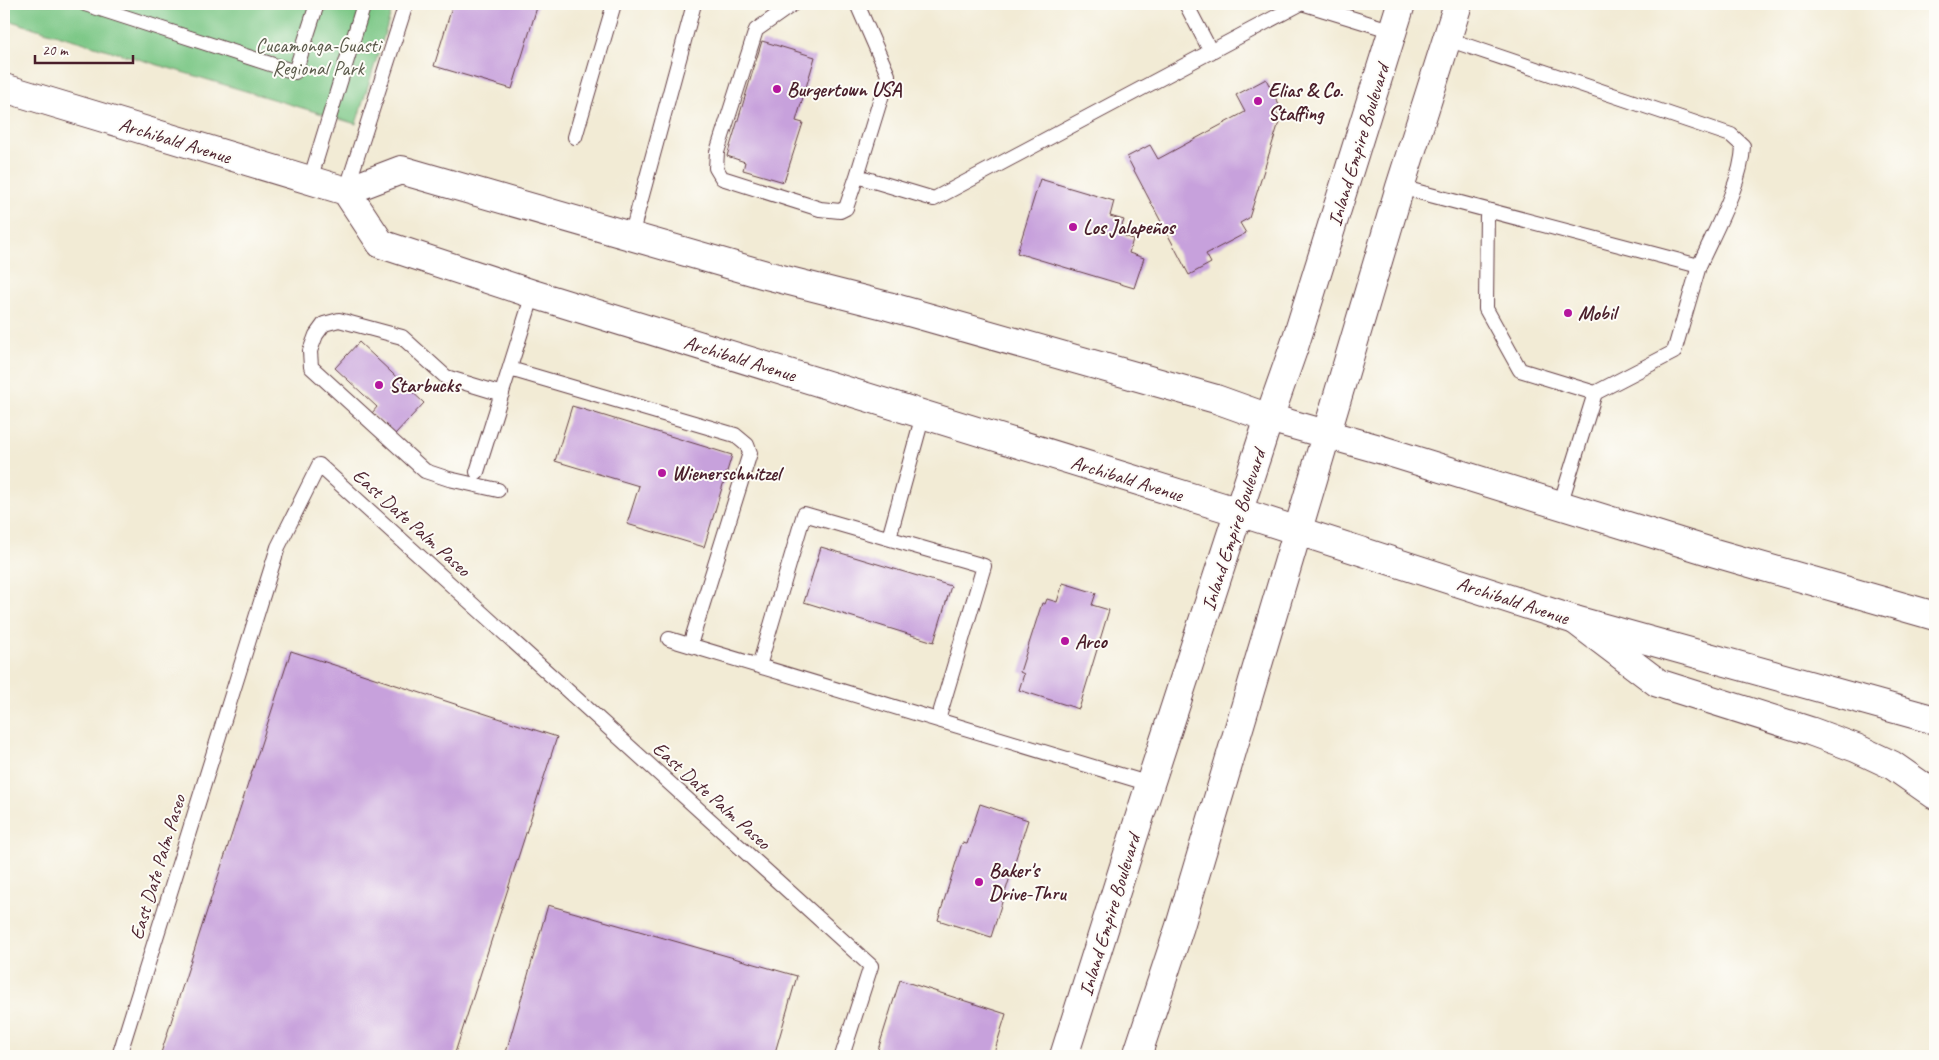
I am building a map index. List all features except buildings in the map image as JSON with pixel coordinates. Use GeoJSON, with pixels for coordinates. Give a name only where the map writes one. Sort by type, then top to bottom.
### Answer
{"type":"FeatureCollection","features":[{"type":"Feature","properties":{"kind":"main road","name":"Inland Empire Boulevard"},"geometry":{"type":"LineString","coordinates":[[1064,1056],[1150,784],[1269,418],[1295,344],[1401,4]]}},
{"type":"Feature","properties":{"kind":"main road"},"geometry":{"type":"LineString","coordinates":[[1138,1056],[1180,926],[1400,187],[1458,4]]}},
{"type":"Feature","properties":{"kind":"main road","name":"Archibald Avenue"},"geometry":{"type":"LineString","coordinates":[[4,88],[346,191],[382,244],[533,294],[1298,530],[1575,620],[1935,720]]}},
{"type":"Feature","properties":{"kind":"main road"},"geometry":{"type":"LineString","coordinates":[[346,191],[400,170],[766,275],[888,306],[1216,399],[1269,418],[1715,553],[1935,616]]}},
{"type":"Feature","properties":{"kind":"main road"},"geometry":{"type":"LineString","coordinates":[[1575,620],[1658,684],[1810,731],[1856,748],[1892,765],[1935,795]]}},
{"type":"Feature","properties":{"kind":"lane"},"geometry":{"type":"LineString","coordinates":[[84,4],[295,72],[317,4]]}},
{"type":"Feature","properties":{"kind":"lane"},"geometry":{"type":"LineString","coordinates":[[310,180],[364,4]]}},
{"type":"Feature","properties":{"kind":"lane"},"geometry":{"type":"LineString","coordinates":[[346,191],[406,4]]}},
{"type":"Feature","properties":{"kind":"lane"},"geometry":{"type":"LineString","coordinates":[[575,137],[614,4]]}},
{"type":"Feature","properties":{"kind":"lane"},"geometry":{"type":"LineString","coordinates":[[631,236],[694,4]]}},
{"type":"Feature","properties":{"kind":"lane"},"geometry":{"type":"LineString","coordinates":[[793,4],[756,30],[717,152],[716,168],[722,178],[820,208],[840,211],[846,208],[888,75],[857,4]]}},
{"type":"Feature","properties":{"kind":"lane"},"geometry":{"type":"LineString","coordinates":[[1186,4],[1211,52]]}},
{"type":"Feature","properties":{"kind":"lane"},"geometry":{"type":"LineString","coordinates":[[857,176],[934,199],[1300,4]]}},
{"type":"Feature","properties":{"kind":"lane"},"geometry":{"type":"LineString","coordinates":[[1305,4],[1393,31]]}},
{"type":"Feature","properties":{"kind":"lane"},"geometry":{"type":"LineString","coordinates":[[1447,40],[1731,135],[1743,146],[1743,155],[1729,198],[1699,266],[1674,352],[1595,393],[1520,370],[1486,309],[1487,210]]}},
{"type":"Feature","properties":{"kind":"lane"},"geometry":{"type":"LineString","coordinates":[[1400,187],[1699,266]]}},
{"type":"Feature","properties":{"kind":"lane"},"geometry":{"type":"LineString","coordinates":[[477,472],[533,294]]}},
{"type":"Feature","properties":{"kind":"lane"},"geometry":{"type":"LineString","coordinates":[[498,490],[449,480],[425,471],[311,367],[310,350],[316,335],[324,324],[339,320],[402,337],[446,377],[502,394]]}},
{"type":"Feature","properties":{"kind":"lane"},"geometry":{"type":"LineString","coordinates":[[510,369],[735,435],[747,445],[750,453],[690,645]]}},
{"type":"Feature","properties":{"kind":"lane"},"geometry":{"type":"LineString","coordinates":[[1560,505],[1595,393]]}},
{"type":"Feature","properties":{"kind":"lane"},"geometry":{"type":"LineString","coordinates":[[889,538],[923,415]]}},
{"type":"Feature","properties":{"kind":"lane","name":"East Date Palm Paseo"},"geometry":{"type":"LineString","coordinates":[[119,1056],[278,547],[319,465],[870,966],[842,1056]]}},
{"type":"Feature","properties":{"kind":"lane"},"geometry":{"type":"LineString","coordinates":[[759,666],[804,514],[984,566],[938,720]]}},
{"type":"Feature","properties":{"kind":"lane"},"geometry":{"type":"LineString","coordinates":[[669,639],[1150,784]]}},
{"type":"Feature","properties":{"kind":"green space","name":"Cucamonga-Guasti Regional Park"},"geometry":{"type":"Polygon","coordinates":[[[4,4],[394,4],[356,124],[4,19],[4,4]]]}},
{"type":"Feature","properties":{"kind":"place","name":"Burgertown USA"},"geometry":{"type":"Point","coordinates":[777,89]}},
{"type":"Feature","properties":{"kind":"place","name":"Elias & Co. Staffing"},"geometry":{"type":"Point","coordinates":[1258,101]}},
{"type":"Feature","properties":{"kind":"place","name":"Los Jalapeños"},"geometry":{"type":"Point","coordinates":[1073,227]}},
{"type":"Feature","properties":{"kind":"place","name":"Mobil"},"geometry":{"type":"Point","coordinates":[1568,313]}},
{"type":"Feature","properties":{"kind":"place","name":"Starbucks"},"geometry":{"type":"Point","coordinates":[379,385]}},
{"type":"Feature","properties":{"kind":"place","name":"Wienerschnitzel"},"geometry":{"type":"Point","coordinates":[662,473]}},
{"type":"Feature","properties":{"kind":"place","name":"Arco"},"geometry":{"type":"Point","coordinates":[1065,641]}},
{"type":"Feature","properties":{"kind":"place","name":"Baker's Drive-Thru"},"geometry":{"type":"Point","coordinates":[979,882]}}]}
